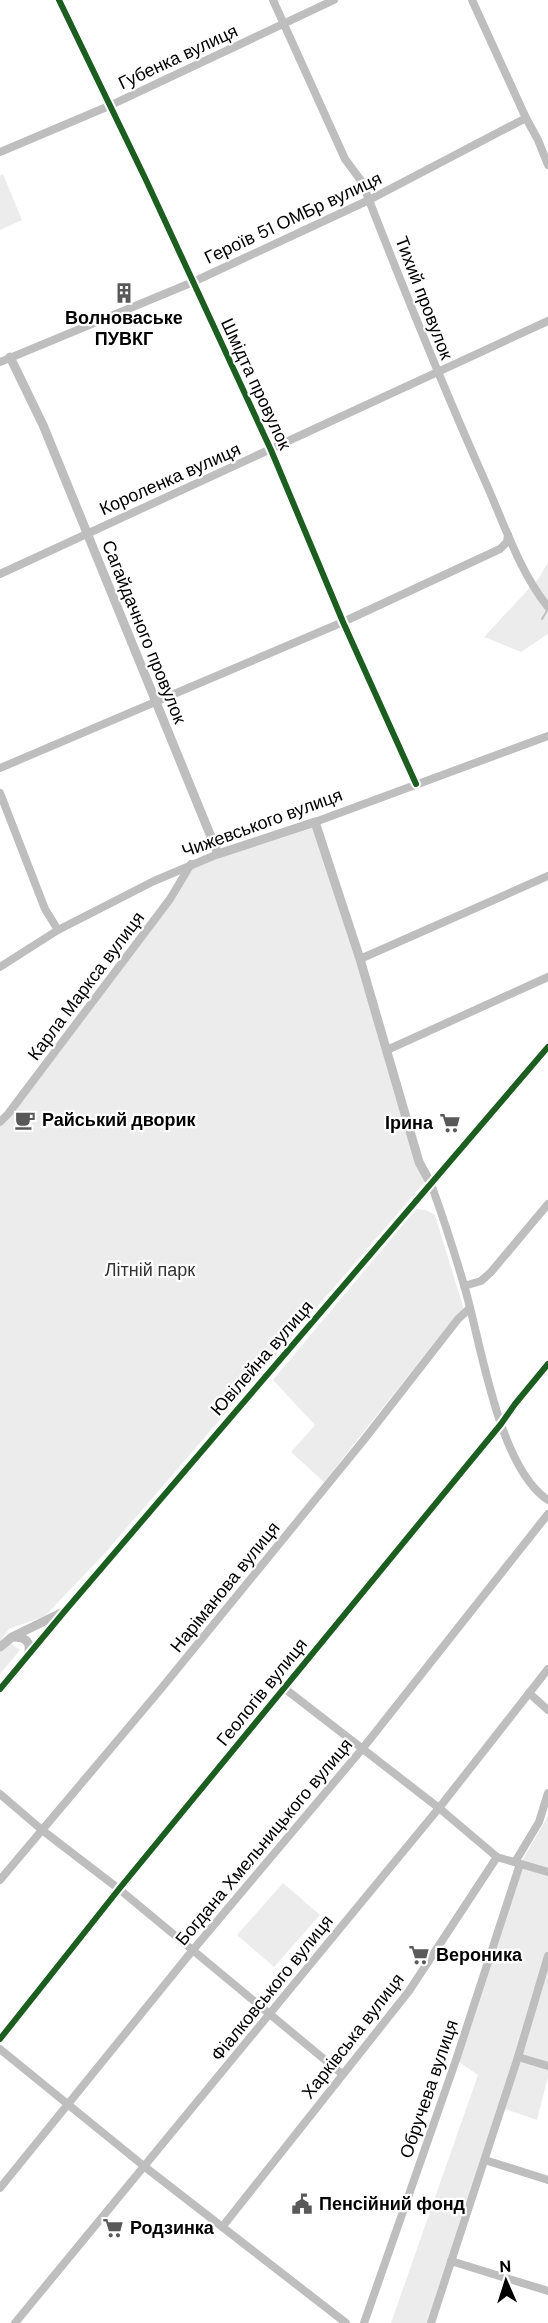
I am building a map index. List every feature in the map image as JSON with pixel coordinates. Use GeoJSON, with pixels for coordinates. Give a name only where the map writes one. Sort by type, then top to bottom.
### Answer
{"type":"FeatureCollection","features":[{"type":"Feature","properties":{"kind":"street","name":"Шмідта провулок"},"geometry":{"type":"LineString","coordinates":[[59,0],[146,180],[271,450],[343,622],[416,784]]}},
{"type":"Feature","properties":{"kind":"street","name":"Тихий провулок"},"geometry":{"type":"LineString","coordinates":[[273,0],[345,159],[362,182],[436,372],[508,534],[538,594],[548,607]]}},
{"type":"Feature","properties":{"kind":"street","name":"Губенка вулиця"},"geometry":{"type":"LineString","coordinates":[[0,152],[109,106],[334,0]]}},
{"type":"Feature","properties":{"kind":"street"},"geometry":{"type":"LineString","coordinates":[[472,0],[548,165]]}},
{"type":"Feature","properties":{"kind":"street","name":"Героїв 51 ОМБр вулиця"},"geometry":{"type":"LineString","coordinates":[[0,362],[193,282],[369,200],[526,118]]}},
{"type":"Feature","properties":{"kind":"street","name":"Короленка вулиця"},"geometry":{"type":"LineString","coordinates":[[0,574],[548,321]]}},
{"type":"Feature","properties":{"kind":"street","name":"Сагайдачного провулок"},"geometry":{"type":"LineString","coordinates":[[10,357],[43,425],[218,854]]}},
{"type":"Feature","properties":{"kind":"street"},"geometry":{"type":"LineString","coordinates":[[0,768],[343,622],[500,549],[507,542],[508,534]]}},
{"type":"Feature","properties":{"kind":"street","name":"Чижевського вулиця"},"geometry":{"type":"LineString","coordinates":[[0,968],[58,930],[191,864],[315,822],[548,736]]}},
{"type":"Feature","properties":{"kind":"street"},"geometry":{"type":"LineString","coordinates":[[0,793],[45,909],[58,930]]}},
{"type":"Feature","properties":{"kind":"street"},"geometry":{"type":"LineString","coordinates":[[315,822],[360,959],[419,1162],[431,1184],[464,1286],[508,1445],[520,1470],[540,1495],[548,1500]]}},
{"type":"Feature","properties":{"kind":"street","name":"Карла Маркса вулиця"},"geometry":{"type":"LineString","coordinates":[[0,1122],[170,899],[191,864]]}},
{"type":"Feature","properties":{"kind":"street"},"geometry":{"type":"LineString","coordinates":[[360,959],[548,876]]}},
{"type":"Feature","properties":{"kind":"street"},"geometry":{"type":"LineString","coordinates":[[387,1050],[548,977]]}},
{"type":"Feature","properties":{"kind":"street","name":"Ювілейна вулиця"},"geometry":{"type":"LineString","coordinates":[[0,1689],[63,1612],[548,1047]]}},
{"type":"Feature","properties":{"kind":"street"},"geometry":{"type":"LineString","coordinates":[[464,1286],[482,1281],[548,1204]]}},
{"type":"Feature","properties":{"kind":"street","name":"Наріманова вулиця"},"geometry":{"type":"LineString","coordinates":[[0,1880],[160,1690],[363,1441],[458,1319],[470,1310]]}},
{"type":"Feature","properties":{"kind":"street","name":"Геологів вулиця"},"geometry":{"type":"LineString","coordinates":[[0,2039],[119,1889],[548,1364]]}},
{"type":"Feature","properties":{"kind":"street","name":"Богдана Хмельницького вулиця"},"geometry":{"type":"LineString","coordinates":[[0,2187],[192,1950],[363,1748],[548,1514]]}},
{"type":"Feature","properties":{"kind":"street","name":"Ювілейна вулиця"},"geometry":{"type":"LineString","coordinates":[[0,1647],[12,1637],[63,1612]]}},
{"type":"Feature","properties":{"kind":"street"},"geometry":{"type":"LineString","coordinates":[[12,1637],[27,1639],[30,1648],[27,1658]]}},
{"type":"Feature","properties":{"kind":"street","name":"Фіалковського вулиця"},"geometry":{"type":"LineString","coordinates":[[15,2323],[439,1808],[548,1669]]}},
{"type":"Feature","properties":{"kind":"street"},"geometry":{"type":"LineString","coordinates":[[284,1688],[439,1808],[497,1857],[548,1872]]}},
{"type":"Feature","properties":{"kind":"street"},"geometry":{"type":"LineString","coordinates":[[528,1693],[548,1710]]}},
{"type":"Feature","properties":{"kind":"street"},"geometry":{"type":"LineString","coordinates":[[518,1863],[539,1822],[548,1793]]}},
{"type":"Feature","properties":{"kind":"street"},"geometry":{"type":"LineString","coordinates":[[0,1794],[42,1830],[119,1889],[342,2074]]}},
{"type":"Feature","properties":{"kind":"street","name":"Харківська вулиця"},"geometry":{"type":"LineString","coordinates":[[223,2226],[409,1991],[497,1857]]}},
{"type":"Feature","properties":{"kind":"street","name":"Обручева вулиця"},"geometry":{"type":"LineString","coordinates":[[364,2323],[456,2060],[518,1863]]}},
{"type":"Feature","properties":{"kind":"street"},"geometry":{"type":"LineString","coordinates":[[431,2323],[518,2057],[548,1956]]}},
{"type":"Feature","properties":{"kind":"street"},"geometry":{"type":"LineString","coordinates":[[0,2049],[145,2167],[343,2322]]}},
{"type":"Feature","properties":{"kind":"street"},"geometry":{"type":"LineString","coordinates":[[518,2057],[548,2066]]}},
{"type":"Feature","properties":{"kind":"street"},"geometry":{"type":"LineString","coordinates":[[485,2160],[548,2180]]}},
{"type":"Feature","properties":{"kind":"street"},"geometry":{"type":"LineString","coordinates":[[451,2261],[548,2292]]}},
{"type":"Feature","properties":{"kind":"green space"},"geometry":{"type":"Polygon","coordinates":[[[3,174],[22,220],[0,230],[0,175],[3,174]]]}},
{"type":"Feature","properties":{"kind":"green space"},"geometry":{"type":"Polygon","coordinates":[[[548,562],[548,634],[521,652],[484,637],[539,578],[548,562]]]}},
{"type":"Feature","properties":{"kind":"green space","name":"Літній парк"},"geometry":{"type":"Polygon","coordinates":[[[315,822],[395,1085],[429,1177],[105,1553],[45,1616],[9,1629],[0,1641],[0,1122],[191,864],[315,822]]]}},
{"type":"Feature","properties":{"kind":"green space"},"geometry":{"type":"Polygon","coordinates":[[[416,1209],[426,1210],[435,1215],[464,1310],[456,1315],[324,1482],[291,1452],[315,1425],[273,1380],[416,1209]]]}},
{"type":"Feature","properties":{"kind":"green space"},"geometry":{"type":"Polygon","coordinates":[[[7,1640],[20,1650],[0,1674],[0,1649],[7,1640]]]}},
{"type":"Feature","properties":{"kind":"green space"},"geometry":{"type":"Polygon","coordinates":[[[548,1816],[548,2077],[537,2120],[502,2108],[431,2323],[391,2323],[478,2075],[456,2060],[520,1864],[548,1816]]]}},
{"type":"Feature","properties":{"kind":"green space"},"geometry":{"type":"Polygon","coordinates":[[[283,1883],[320,1915],[274,1967],[237,1935],[283,1883]]]}},
{"type":"Feature","properties":{"kind":"waterway"},"geometry":{"type":"LineString","coordinates":[[542,619],[548,609]]}},
{"type":"Feature","properties":{"kind":"cycle path"},"geometry":{"type":"LineString","coordinates":[[59,0],[146,180],[271,450],[343,622],[416,784]]}},
{"type":"Feature","properties":{"kind":"cycle path"},"geometry":{"type":"LineString","coordinates":[[0,1689],[548,1047]]}},
{"type":"Feature","properties":{"kind":"cycle path"},"geometry":{"type":"LineString","coordinates":[[0,2039],[119,1889],[548,1364]]}},
{"type":"Feature","properties":{"kind":"place","name":"Волноваське ПУВКГ"},"geometry":{"type":"Point","coordinates":[124,293]}},
{"type":"Feature","properties":{"kind":"place","name":"Райський дворик"},"geometry":{"type":"Point","coordinates":[25,1120]}},
{"type":"Feature","properties":{"kind":"place","name":"Ірина"},"geometry":{"type":"Point","coordinates":[450,1123]}},
{"type":"Feature","properties":{"kind":"place","name":"Вероника"},"geometry":{"type":"Point","coordinates":[419,1955]}},
{"type":"Feature","properties":{"kind":"place","name":"Пенсійний фонд"},"geometry":{"type":"Point","coordinates":[302,2204]}},
{"type":"Feature","properties":{"kind":"place","name":"Родзинка"},"geometry":{"type":"Point","coordinates":[113,2228]}}]}
